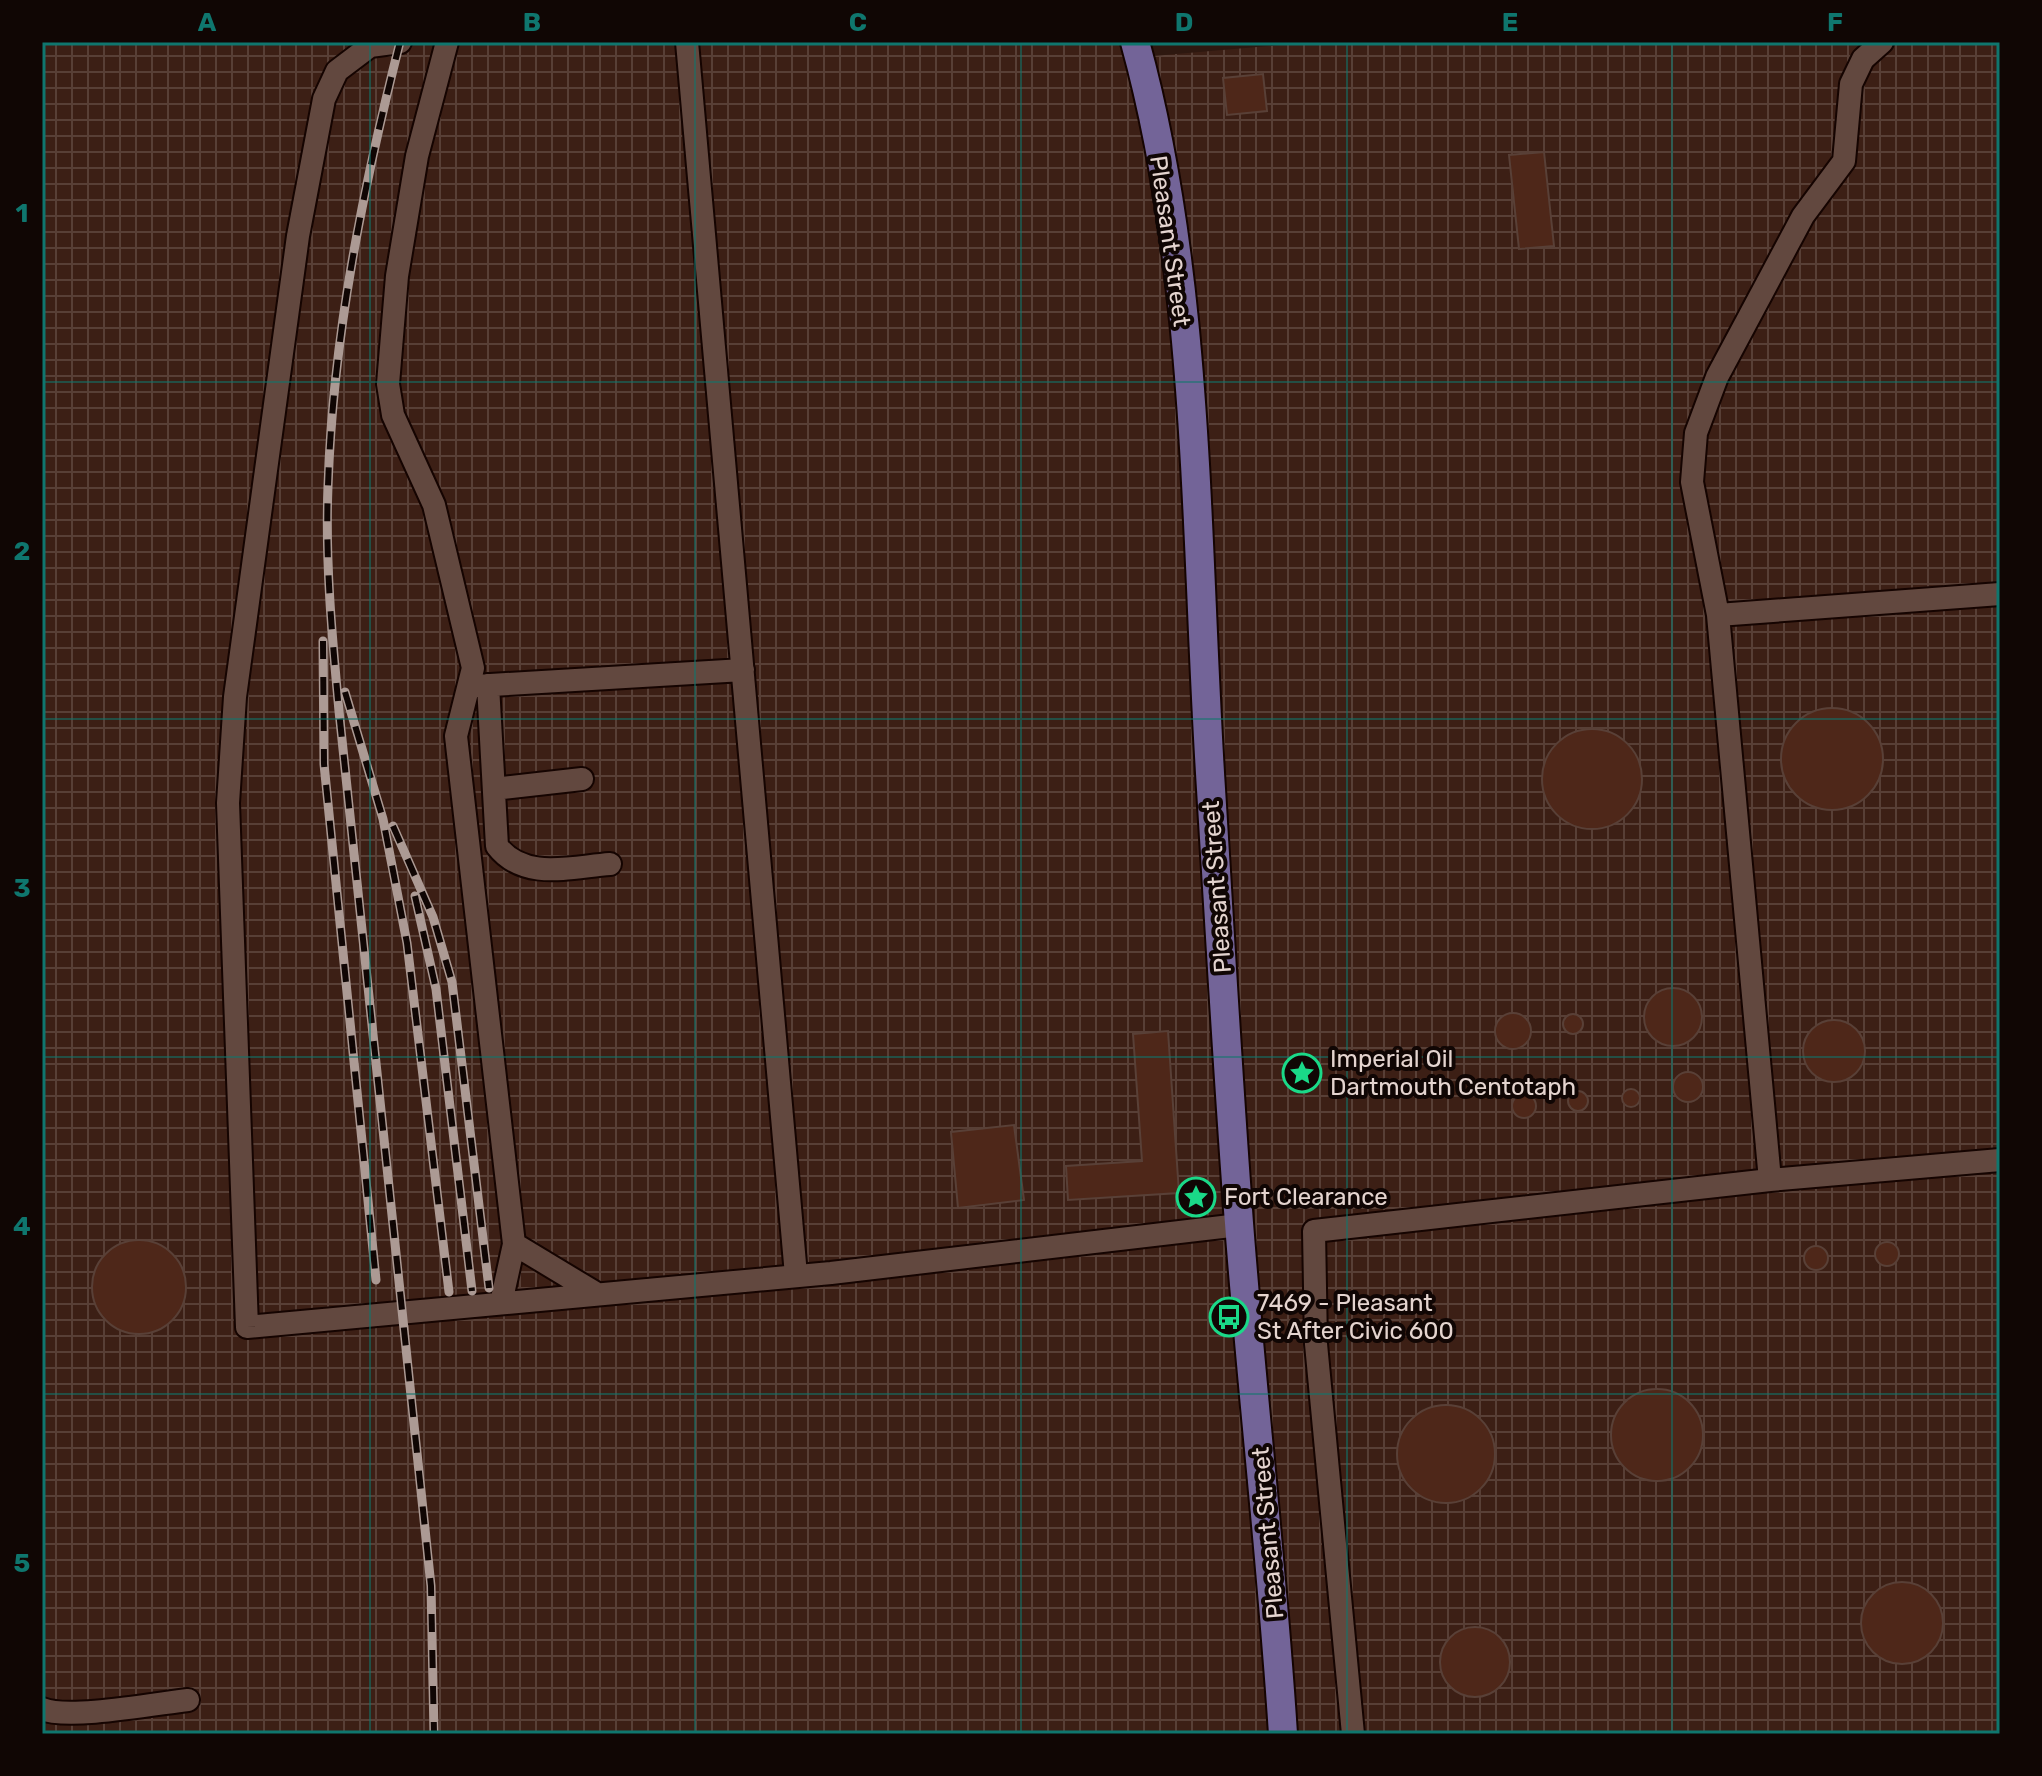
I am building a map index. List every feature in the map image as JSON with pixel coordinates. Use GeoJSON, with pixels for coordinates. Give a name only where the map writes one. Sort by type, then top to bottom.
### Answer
{"type":"FeatureCollection","features":[{"type":"Feature","properties":{"kind":"main road","name":"Pleasant Street"},"geometry":{"type":"LineString","coordinates":[[1135,42],[1172,234],[1183,335],[1196,488],[1208,742],[1239,1225],[1272,1564],[1283,1734]]}},
{"type":"Feature","properties":{"kind":"lane"},"geometry":{"type":"LineString","coordinates":[[400,42],[370,46],[337,71],[324,99],[298,236],[235,697],[228,803],[247,1327],[796,1275],[1239,1225]]}},
{"type":"Feature","properties":{"kind":"lane"},"geometry":{"type":"LineString","coordinates":[[447,42],[417,156],[397,276],[388,384],[393,415],[434,505],[478,686],[494,789],[497,846],[508,861],[529,869],[610,864]]}},
{"type":"Feature","properties":{"kind":"lane"},"geometry":{"type":"LineString","coordinates":[[687,42],[796,1275]]}},
{"type":"Feature","properties":{"kind":"lane"},"geometry":{"type":"LineString","coordinates":[[1770,1180],[1718,615],[1692,482],[1696,433],[1717,377],[1803,216],[1844,161],[1851,84],[1863,59],[1882,42]]}},
{"type":"Feature","properties":{"kind":"lane"},"geometry":{"type":"LineString","coordinates":[[1718,615],[2000,594]]}},
{"type":"Feature","properties":{"kind":"lane"},"geometry":{"type":"LineString","coordinates":[[478,686],[743,670]]}},
{"type":"Feature","properties":{"kind":"lane"},"geometry":{"type":"LineString","coordinates":[[478,686],[456,736],[514,1244],[501,1303]]}},
{"type":"Feature","properties":{"kind":"lane"},"geometry":{"type":"LineString","coordinates":[[494,789],[582,779]]}},
{"type":"Feature","properties":{"kind":"lane"},"geometry":{"type":"LineString","coordinates":[[1353,1734],[1316,1344],[1314,1231],[1770,1180],[2000,1160]]}},
{"type":"Feature","properties":{"kind":"lane"},"geometry":{"type":"LineString","coordinates":[[514,1244],[597,1294]]}},
{"type":"Feature","properties":{"kind":"lane"},"geometry":{"type":"LineString","coordinates":[[42,1709],[49,1713],[76,1713],[188,1700]]}},
{"type":"Feature","properties":{"kind":"shaded area"},"geometry":{"type":"Polygon","coordinates":[[[42,42],[1114,42],[1153,56],[1317,42],[2000,42],[2000,1734],[42,1734],[42,42]]]}},
{"type":"Feature","properties":{"kind":"building"},"geometry":{"type":"Polygon","coordinates":[[[1263,74],[1267,111],[1227,115],[1223,78],[1263,74]]]}},
{"type":"Feature","properties":{"kind":"building"},"geometry":{"type":"Polygon","coordinates":[[[1544,152],[1554,246],[1519,249],[1509,155],[1544,152]]]}},
{"type":"Feature","properties":{"kind":"building"},"geometry":{"type":"Polygon","coordinates":[[[1832,708],[1851,712],[1868,723],[1879,740],[1883,759],[1879,778],[1868,795],[1851,806],[1832,810],[1813,806],[1796,795],[1785,778],[1781,759],[1785,740],[1796,723],[1813,712],[1832,708]]]}},
{"type":"Feature","properties":{"kind":"building"},"geometry":{"type":"Polygon","coordinates":[[[1592,729],[1611,733],[1627,744],[1638,760],[1642,779],[1638,798],[1627,814],[1611,825],[1592,829],[1573,825],[1557,814],[1546,798],[1542,779],[1546,760],[1557,744],[1573,733],[1592,729]]]}},
{"type":"Feature","properties":{"kind":"building"},"geometry":{"type":"Polygon","coordinates":[[[1673,988],[1694,996],[1702,1017],[1694,1038],[1673,1046],[1652,1038],[1644,1017],[1652,996],[1673,988]]]}},
{"type":"Feature","properties":{"kind":"building"},"geometry":{"type":"Polygon","coordinates":[[[1513,1013],[1526,1018],[1531,1031],[1526,1044],[1513,1049],[1500,1044],[1495,1031],[1500,1018],[1513,1013]]]}},
{"type":"Feature","properties":{"kind":"building"},"geometry":{"type":"Polygon","coordinates":[[[1573,1014],[1580,1017],[1583,1024],[1580,1031],[1573,1034],[1566,1031],[1563,1024],[1566,1017],[1573,1014]]]}},
{"type":"Feature","properties":{"kind":"building"},"geometry":{"type":"Polygon","coordinates":[[[1834,1020],[1846,1022],[1856,1029],[1863,1039],[1863,1063],[1856,1073],[1846,1080],[1834,1082],[1822,1080],[1812,1073],[1805,1063],[1803,1051],[1805,1039],[1812,1029],[1822,1022],[1834,1020]]]}},
{"type":"Feature","properties":{"kind":"building"},"geometry":{"type":"Polygon","coordinates":[[[1168,1031],[1179,1193],[1068,1200],[1066,1166],[1142,1161],[1133,1034],[1168,1031]]]}},
{"type":"Feature","properties":{"kind":"building"},"geometry":{"type":"Polygon","coordinates":[[[1688,1072],[1699,1076],[1703,1087],[1699,1098],[1688,1102],[1677,1098],[1673,1087],[1677,1076],[1688,1072]]]}},
{"type":"Feature","properties":{"kind":"building"},"geometry":{"type":"Polygon","coordinates":[[[1631,1089],[1640,1098],[1631,1107],[1622,1098],[1631,1089]]]}},
{"type":"Feature","properties":{"kind":"building"},"geometry":{"type":"Polygon","coordinates":[[[1578,1091],[1585,1094],[1588,1101],[1585,1108],[1578,1111],[1571,1108],[1568,1101],[1571,1094],[1578,1091]]]}},
{"type":"Feature","properties":{"kind":"building"},"geometry":{"type":"Polygon","coordinates":[[[1524,1094],[1532,1098],[1536,1106],[1532,1114],[1524,1118],[1516,1114],[1512,1106],[1516,1098],[1524,1094]]]}},
{"type":"Feature","properties":{"kind":"building"},"geometry":{"type":"Polygon","coordinates":[[[1014,1125],[1024,1200],[958,1208],[951,1132],[1014,1125]]]}},
{"type":"Feature","properties":{"kind":"building"},"geometry":{"type":"Polygon","coordinates":[[[130,1240],[148,1240],[173,1253],[183,1269],[186,1287],[183,1305],[173,1321],[148,1334],[130,1334],[105,1321],[92,1296],[92,1278],[105,1253],[130,1240]]]}},
{"type":"Feature","properties":{"kind":"building"},"geometry":{"type":"Polygon","coordinates":[[[1887,1242],[1898,1249],[1899,1254],[1892,1265],[1887,1266],[1876,1259],[1875,1254],[1882,1243],[1887,1242]]]}},
{"type":"Feature","properties":{"kind":"building"},"geometry":{"type":"Polygon","coordinates":[[[1816,1246],[1827,1253],[1828,1258],[1821,1269],[1816,1270],[1805,1263],[1804,1258],[1811,1247],[1816,1246]]]}},
{"type":"Feature","properties":{"kind":"building"},"geometry":{"type":"Polygon","coordinates":[[[1657,1389],[1675,1393],[1689,1403],[1699,1417],[1703,1435],[1699,1453],[1689,1467],[1675,1477],[1657,1481],[1639,1477],[1625,1467],[1615,1453],[1611,1435],[1615,1417],[1625,1403],[1639,1393],[1657,1389]]]}},
{"type":"Feature","properties":{"kind":"building"},"geometry":{"type":"Polygon","coordinates":[[[1446,1405],[1465,1409],[1481,1419],[1491,1435],[1495,1454],[1491,1473],[1481,1489],[1465,1499],[1446,1503],[1427,1499],[1411,1489],[1401,1473],[1397,1454],[1401,1435],[1411,1419],[1427,1409],[1446,1405]]]}},
{"type":"Feature","properties":{"kind":"building"},"geometry":{"type":"Polygon","coordinates":[[[1902,1582],[1918,1585],[1931,1594],[1940,1607],[1943,1623],[1940,1639],[1931,1652],[1918,1661],[1902,1664],[1886,1661],[1873,1652],[1864,1639],[1861,1623],[1864,1607],[1873,1594],[1886,1585],[1902,1582]]]}},
{"type":"Feature","properties":{"kind":"building"},"geometry":{"type":"Polygon","coordinates":[[[1475,1627],[1500,1637],[1510,1662],[1500,1687],[1475,1697],[1450,1687],[1440,1662],[1450,1637],[1475,1627]]]}},
{"type":"Feature","properties":{"kind":"railway"},"geometry":{"type":"LineString","coordinates":[[400,42],[362,207],[343,318],[331,430],[327,542],[339,711],[431,1586],[434,1734]]}},
{"type":"Feature","properties":{"kind":"railway"},"geometry":{"type":"LineString","coordinates":[[323,641],[324,764],[376,1280]]}},
{"type":"Feature","properties":{"kind":"railway"},"geometry":{"type":"LineString","coordinates":[[345,692],[383,819],[407,943],[449,1292]]}},
{"type":"Feature","properties":{"kind":"railway"},"geometry":{"type":"LineString","coordinates":[[393,826],[433,917],[452,982],[489,1288]]}},
{"type":"Feature","properties":{"kind":"railway"},"geometry":{"type":"LineString","coordinates":[[415,896],[436,989],[472,1291]]}},
{"type":"Feature","properties":{"kind":"place","name":"Imperial Oil Dartmouth Centotaph"},"geometry":{"type":"Point","coordinates":[1302,1073]}},
{"type":"Feature","properties":{"kind":"place","name":"Fort Clearance"},"geometry":{"type":"Point","coordinates":[1196,1197]}},
{"type":"Feature","properties":{"kind":"place","name":"7469 - Pleasant St After Civic 600"},"geometry":{"type":"Point","coordinates":[1229,1317]}}]}
